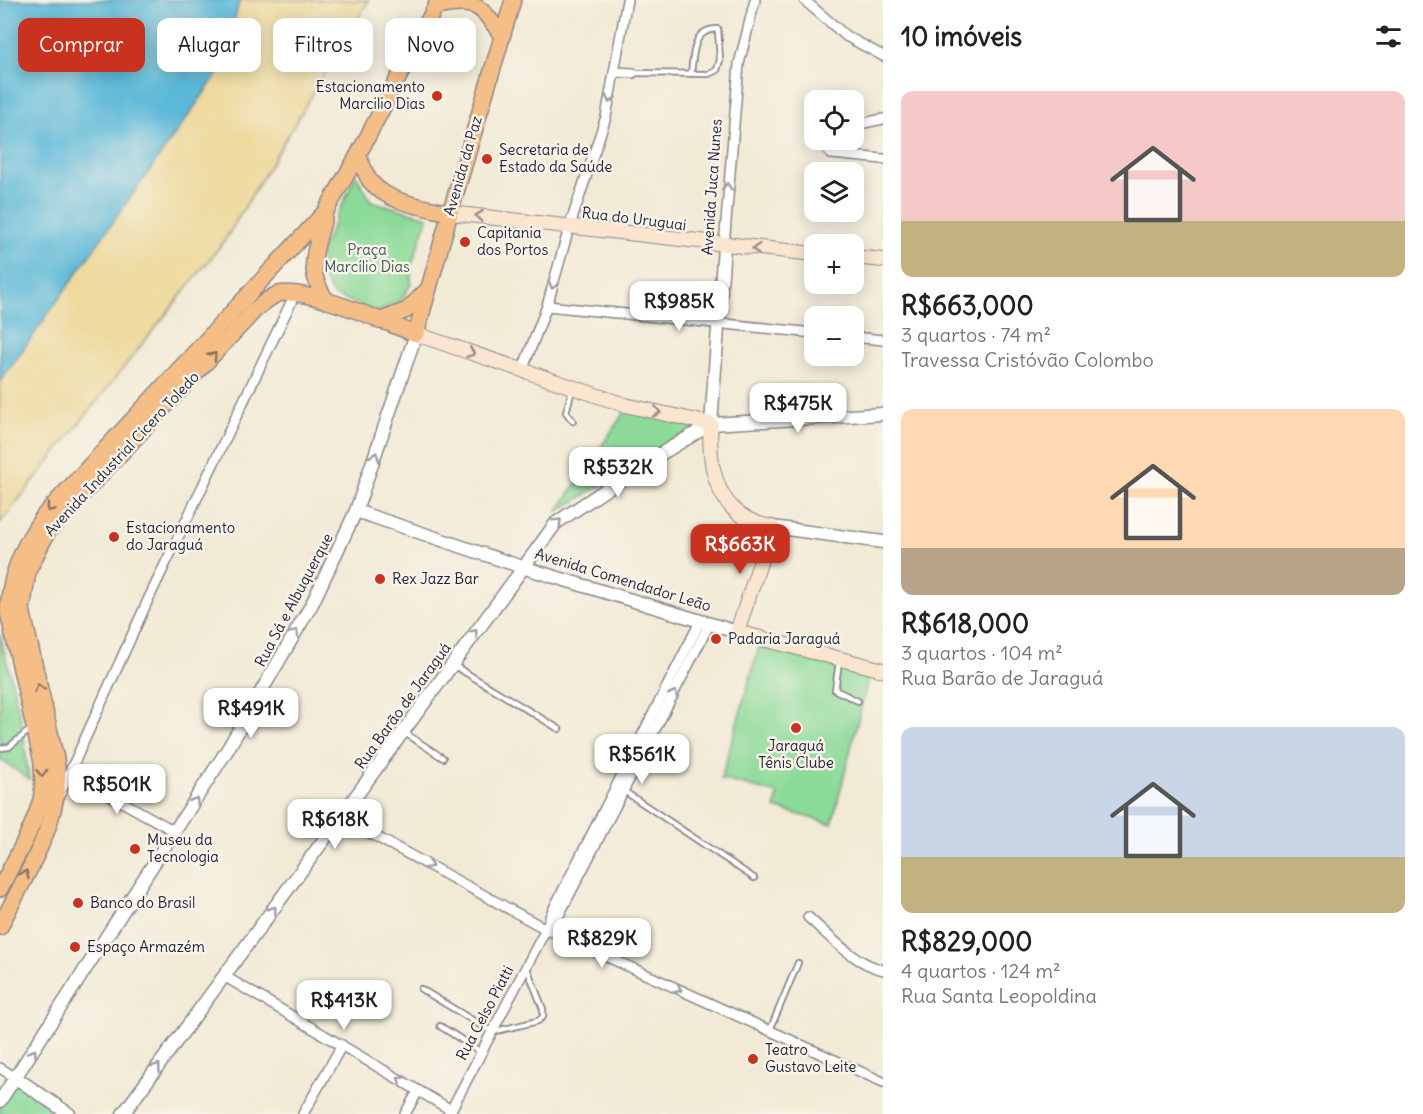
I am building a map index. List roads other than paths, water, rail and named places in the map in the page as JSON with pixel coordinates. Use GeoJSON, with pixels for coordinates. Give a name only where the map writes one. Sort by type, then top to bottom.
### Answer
{"type":"FeatureCollection","features":[{"type":"Feature","properties":{"kind":"main road","name":"Avenida da Paz"},"geometry":{"type":"LineString","coordinates":[[416,334],[513,0]]}},
{"type":"Feature","properties":{"kind":"main road"},"geometry":{"type":"LineString","coordinates":[[327,301],[315,281],[313,271],[326,212],[437,3],[464,3],[482,9],[502,36]]}},
{"type":"Feature","properties":{"kind":"main road"},"geometry":{"type":"LineString","coordinates":[[358,155],[368,179],[378,190],[412,203],[450,213]]}},
{"type":"Feature","properties":{"kind":"main road","name":"Avenida Industrial Cícero Toledo"},"geometry":{"type":"LineString","coordinates":[[0,889],[41,798],[42,762],[8,612],[10,585],[21,552],[45,514],[326,212]]}},
{"type":"Feature","properties":{"kind":"main road","name":"Rua do Uruguai"},"geometry":{"type":"LineString","coordinates":[[450,213],[724,246],[804,253]]}},
{"type":"Feature","properties":{"kind":"main road"},"geometry":{"type":"LineString","coordinates":[[864,258],[883,260]]}},
{"type":"Feature","properties":{"kind":"main road"},"geometry":{"type":"LineString","coordinates":[[379,321],[406,310],[431,286]]}},
{"type":"Feature","properties":{"kind":"main road","name":"Avenida Industrial Cícero Toledo"},"geometry":{"type":"LineString","coordinates":[[0,927],[41,841],[57,801],[59,777],[56,759],[22,610],[28,571],[48,531],[255,309],[276,295],[295,294],[327,301],[416,334]]}},
{"type":"Feature","properties":{"kind":"main road"},"geometry":{"type":"LineString","coordinates":[[416,334],[625,405],[711,424]]}},
{"type":"Feature","properties":{"kind":"main road","name":"Avenida Juca Nunes"},"geometry":{"type":"LineString","coordinates":[[711,424],[709,448],[717,484],[738,515],[746,521],[772,527]]}},
{"type":"Feature","properties":{"kind":"main road"},"geometry":{"type":"LineString","coordinates":[[737,632],[772,527]]}},
{"type":"Feature","properties":{"kind":"main road","name":"Avenida Comendador Leão"},"geometry":{"type":"LineString","coordinates":[[737,632],[883,670]]}},
{"type":"Feature","properties":{"kind":"street"},"geometry":{"type":"LineString","coordinates":[[522,371],[547,306],[569,228],[606,117],[616,72],[627,0]]}},
{"type":"Feature","properties":{"kind":"street","name":"Avenida Juca Nunes"},"geometry":{"type":"LineString","coordinates":[[711,424],[739,64],[755,0]]}},
{"type":"Feature","properties":{"kind":"street"},"geometry":{"type":"LineString","coordinates":[[804,0],[846,36],[883,56]]}},
{"type":"Feature","properties":{"kind":"street"},"geometry":{"type":"LineString","coordinates":[[616,72],[633,73]]}},
{"type":"Feature","properties":{"kind":"street"},"geometry":{"type":"LineString","coordinates":[[864,123],[883,119]]}},
{"type":"Feature","properties":{"kind":"street"},"geometry":{"type":"LineString","coordinates":[[828,150],[831,154],[883,159]]}},
{"type":"Feature","properties":{"kind":"street"},"geometry":{"type":"LineString","coordinates":[[57,801],[72,774],[148,600],[295,294]]}},
{"type":"Feature","properties":{"kind":"street"},"geometry":{"type":"LineString","coordinates":[[547,306],[804,332]]}},
{"type":"Feature","properties":{"kind":"street","name":"Rua Sá e Albuquerque"},"geometry":{"type":"LineString","coordinates":[[0,1101],[176,832],[226,752],[312,604],[356,512],[416,334]]}},
{"type":"Feature","properties":{"kind":"street"},"geometry":{"type":"LineString","coordinates":[[864,338],[883,340]]}},
{"type":"Feature","properties":{"kind":"street"},"geometry":{"type":"LineString","coordinates":[[711,424],[883,414]]}},
{"type":"Feature","properties":{"kind":"street","name":"Rua Barão de Jaraguá"},"geometry":{"type":"LineString","coordinates":[[123,1114],[556,523],[571,510],[711,424]]}},
{"type":"Feature","properties":{"kind":"street","name":"Avenida Comendador Leão"},"geometry":{"type":"LineString","coordinates":[[356,512],[522,567],[737,632]]}},
{"type":"Feature","properties":{"kind":"street"},"geometry":{"type":"LineString","coordinates":[[772,527],[883,542]]}},
{"type":"Feature","properties":{"kind":"street","name":"Rua Celso Piatti"},"geometry":{"type":"LineString","coordinates":[[546,929],[559,915],[706,622]]}},
{"type":"Feature","properties":{"kind":"street","name":"Rua Celso Piatti"},"geometry":{"type":"LineString","coordinates":[[450,1112],[546,929],[557,901],[706,622]]}},
{"type":"Feature","properties":{"kind":"street"},"geometry":{"type":"LineString","coordinates":[[72,774],[176,832]]}},
{"type":"Feature","properties":{"kind":"street"},"geometry":{"type":"LineString","coordinates":[[340,817],[546,929],[883,1082]]}},
{"type":"Feature","properties":{"kind":"street"},"geometry":{"type":"LineString","coordinates":[[808,917],[844,949],[873,968],[883,970]]}},
{"type":"Feature","properties":{"kind":"street"},"geometry":{"type":"LineString","coordinates":[[224,976],[450,1112]]}},
{"type":"Feature","properties":{"kind":"street"},"geometry":{"type":"LineString","coordinates":[[303,1114],[342,1045]]}},
{"type":"Feature","properties":{"kind":"street"},"geometry":{"type":"LineString","coordinates":[[0,1068],[69,1114]]}},
{"type":"Feature","properties":{"kind":"street"},"geometry":{"type":"LineString","coordinates":[[405,1114],[418,1091]]}},
{"type":"Feature","properties":{"kind":"lane"},"geometry":{"type":"LineString","coordinates":[[633,73],[709,74],[717,70],[720,60],[718,30],[708,29],[700,33],[696,40],[691,73]]}},
{"type":"Feature","properties":{"kind":"lane"},"geometry":{"type":"LineString","coordinates":[[573,388],[566,412],[573,422]]}},
{"type":"Feature","properties":{"kind":"lane"},"geometry":{"type":"LineString","coordinates":[[840,659],[835,690],[858,701]]}},
{"type":"Feature","properties":{"kind":"lane"},"geometry":{"type":"LineString","coordinates":[[452,664],[559,729]]}},
{"type":"Feature","properties":{"kind":"lane"},"geometry":{"type":"LineString","coordinates":[[0,748],[9,747],[33,727]]}},
{"type":"Feature","properties":{"kind":"lane"},"geometry":{"type":"LineString","coordinates":[[403,731],[443,758]]}},
{"type":"Feature","properties":{"kind":"lane"},"geometry":{"type":"LineString","coordinates":[[623,791],[754,878]]}},
{"type":"Feature","properties":{"kind":"lane"},"geometry":{"type":"LineString","coordinates":[[770,1031],[798,963]]}},
{"type":"Feature","properties":{"kind":"lane"},"geometry":{"type":"LineString","coordinates":[[421,989],[492,1032],[538,1021],[543,1017],[543,1009],[526,967]]}},
{"type":"Feature","properties":{"kind":"lane"},"geometry":{"type":"LineString","coordinates":[[440,1026],[482,1052]]}},
{"type":"Feature","properties":{"kind":"water"},"geometry":{"type":"Polygon","coordinates":[[[0,0],[240,0],[235,18],[157,18],[157,72],[219,72],[0,382],[0,0]]]}},
{"type":"Feature","properties":{"kind":"place","name":"Estacionamento Marcilio Dias"},"geometry":{"type":"Point","coordinates":[437,96]}},
{"type":"Feature","properties":{"kind":"place","name":"Secretaria de Estado da Saúde"},"geometry":{"type":"Point","coordinates":[487,159]}},
{"type":"Feature","properties":{"kind":"place","name":"Capitania dos Portos"},"geometry":{"type":"Point","coordinates":[465,242]}},
{"type":"Feature","properties":{"kind":"place","name":"Estacionamento do Jaraguá"},"geometry":{"type":"Point","coordinates":[114,537]}},
{"type":"Feature","properties":{"kind":"place","name":"Rex Jazz Bar"},"geometry":{"type":"Point","coordinates":[380,579]}},
{"type":"Feature","properties":{"kind":"place","name":"Padaria Jaraguá"},"geometry":{"type":"Point","coordinates":[716,639]}},
{"type":"Feature","properties":{"kind":"place","name":"Jaraguá Tênis Clube"},"geometry":{"type":"Point","coordinates":[796,728]}},
{"type":"Feature","properties":{"kind":"place","name":"Museu da Tecnologia"},"geometry":{"type":"Point","coordinates":[135,849]}},
{"type":"Feature","properties":{"kind":"place","name":"Banco do Brasil"},"geometry":{"type":"Point","coordinates":[78,903]}},
{"type":"Feature","properties":{"kind":"place","name":"Espaço Armazém"},"geometry":{"type":"Point","coordinates":[75,947]}},
{"type":"Feature","properties":{"kind":"place","name":"Teatro Gustavo Leite"},"geometry":{"type":"Point","coordinates":[753,1059]}},
{"type":"Feature","properties":{"kind":"park label","name":"Praça Marcílio Dias"},"geometry":{"type":"Point","coordinates":[367,258]}}]}
